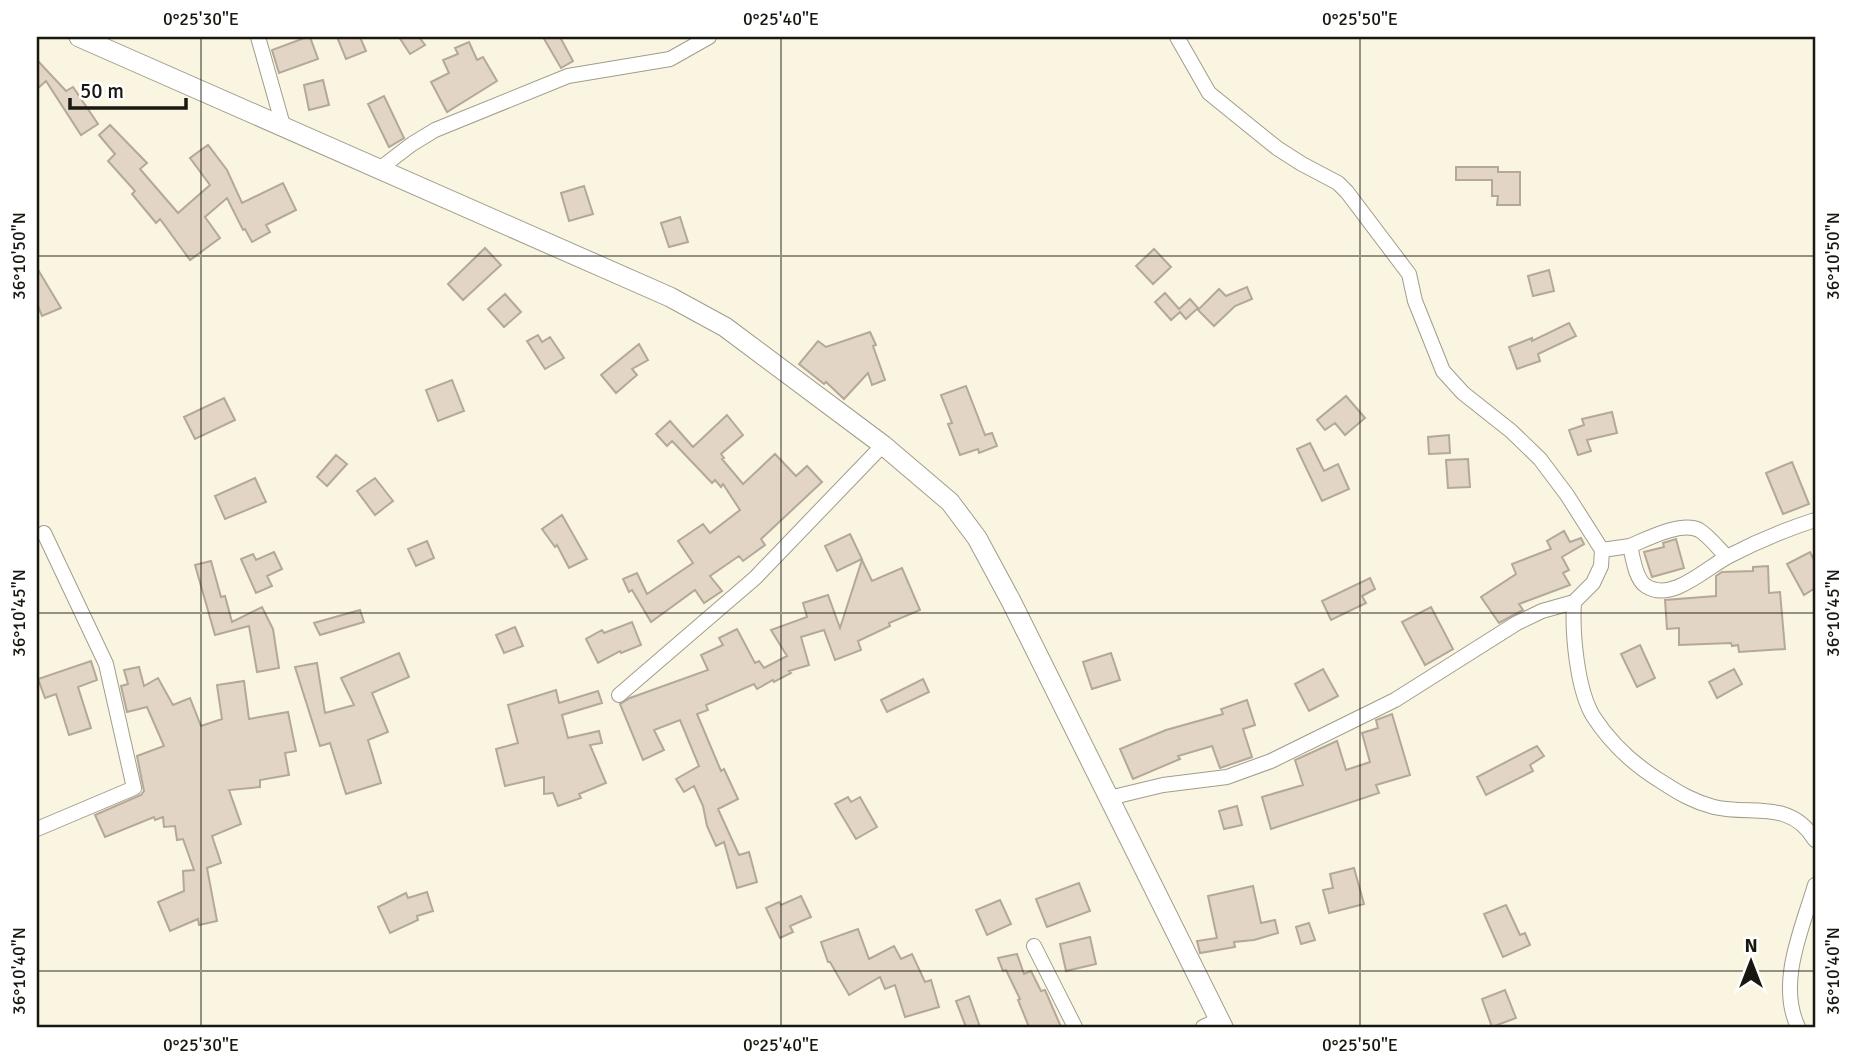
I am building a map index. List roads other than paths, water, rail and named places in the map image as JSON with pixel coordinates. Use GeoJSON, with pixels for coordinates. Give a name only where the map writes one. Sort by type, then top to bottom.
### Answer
{"type":"FeatureCollection","features":[{"type":"Feature","properties":{"kind":"main road"},"geometry":{"type":"LineString","coordinates":[[79,37],[670,298],[725,327],[883,445],[950,502],[977,538],[1011,601],[1109,799],[1215,1025]]}},
{"type":"Feature","properties":{"kind":"street"},"geometry":{"type":"LineString","coordinates":[[258,37],[284,129]]}},
{"type":"Feature","properties":{"kind":"street"},"geometry":{"type":"LineString","coordinates":[[378,170],[435,130],[568,76],[670,59],[709,37]]}},
{"type":"Feature","properties":{"kind":"street"},"geometry":{"type":"LineString","coordinates":[[1109,799],[1163,785],[1227,777],[1271,761],[1395,700],[1517,623],[1542,611],[1574,602],[1593,583],[1601,566],[1602,550],[1582,516],[1540,459],[1511,431],[1463,393],[1443,370],[1415,300],[1409,274],[1365,213],[1338,183],[1277,148],[1209,93],[1177,37]]}},
{"type":"Feature","properties":{"kind":"street"},"geometry":{"type":"LineString","coordinates":[[619,695],[755,578],[883,445]]}},
{"type":"Feature","properties":{"kind":"street"},"geometry":{"type":"LineString","coordinates":[[1630,545],[1640,580],[1646,586],[1658,590],[1685,583],[1727,556],[1815,520]]}},
{"type":"Feature","properties":{"kind":"street"},"geometry":{"type":"LineString","coordinates":[[1602,550],[1630,545],[1686,527],[1697,529],[1706,535],[1727,556]]}},
{"type":"Feature","properties":{"kind":"street"},"geometry":{"type":"LineString","coordinates":[[37,829],[134,788],[106,664],[44,533]]}},
{"type":"Feature","properties":{"kind":"street"},"geometry":{"type":"LineString","coordinates":[[1574,602],[1573,624],[1578,667],[1592,715],[1628,759],[1694,802],[1738,811],[1771,810],[1793,817],[1810,831],[1815,840]]}},
{"type":"Feature","properties":{"kind":"street"},"geometry":{"type":"LineString","coordinates":[[1798,1027],[1790,981],[1815,886]]}},
{"type":"Feature","properties":{"kind":"street"},"geometry":{"type":"LineString","coordinates":[[1034,946],[1075,1027]]}}]}
